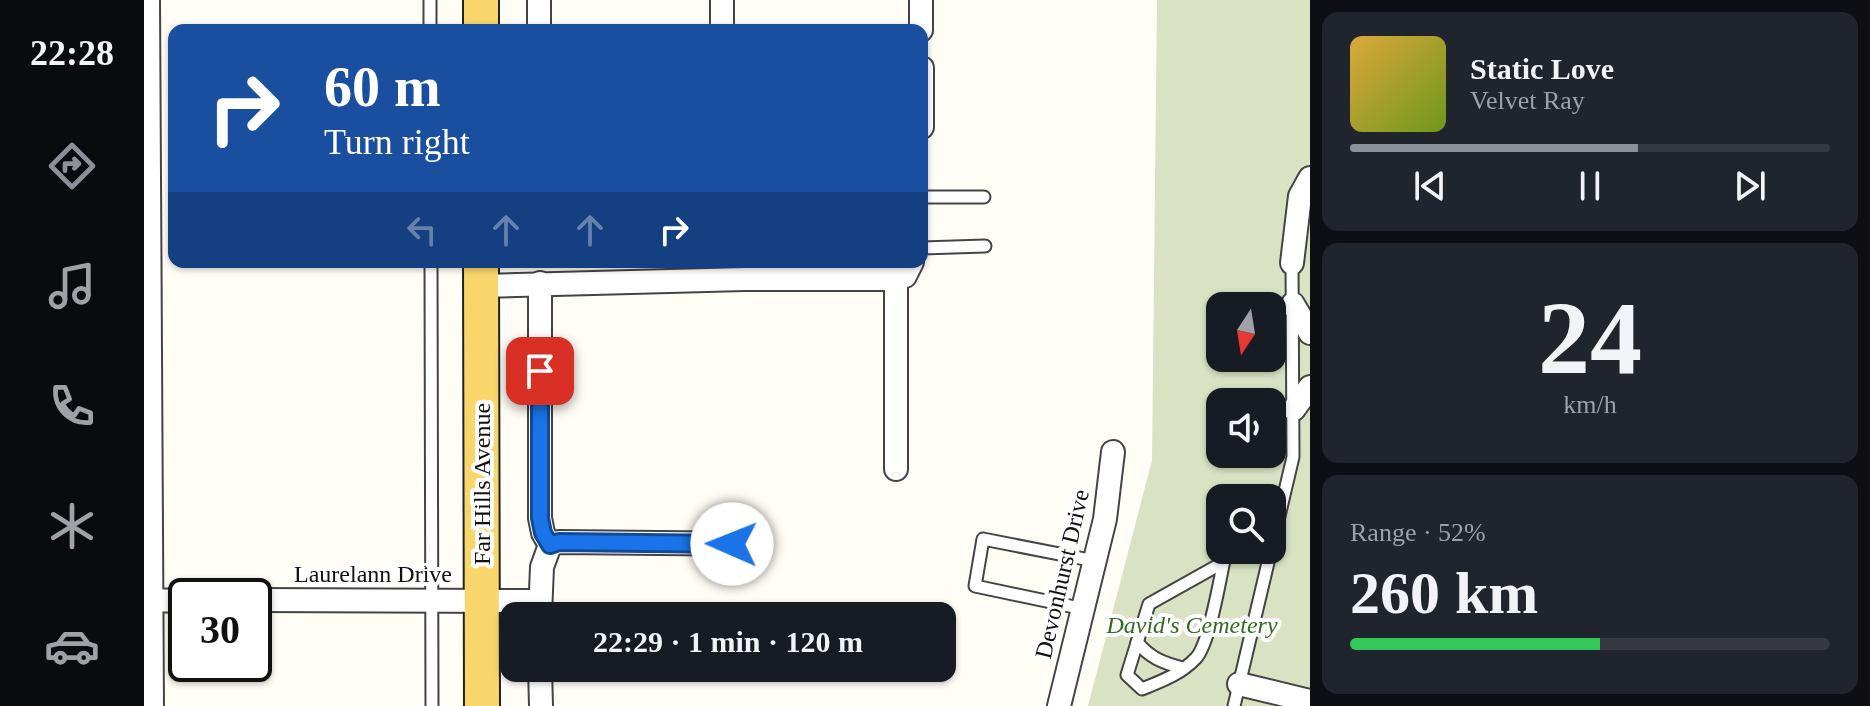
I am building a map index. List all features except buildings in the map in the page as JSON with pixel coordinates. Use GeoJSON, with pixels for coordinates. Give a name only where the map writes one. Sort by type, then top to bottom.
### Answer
{"type":"FeatureCollection","features":[{"type":"Feature","properties":{"kind":"main road"},"geometry":{"type":"LineString","coordinates":[[481,0],[481,24]]}},
{"type":"Feature","properties":{"kind":"main road","name":"Far Hills Avenue"},"geometry":{"type":"LineString","coordinates":[[481,274],[482,706]]}},
{"type":"Feature","properties":{"kind":"street"},"geometry":{"type":"LineString","coordinates":[[148,0],[148,600],[152,706]]}},
{"type":"Feature","properties":{"kind":"street"},"geometry":{"type":"LineString","coordinates":[[539,0],[539,24]]}},
{"type":"Feature","properties":{"kind":"street"},"geometry":{"type":"LineString","coordinates":[[722,0],[722,24]]}},
{"type":"Feature","properties":{"kind":"street"},"geometry":{"type":"LineString","coordinates":[[921,0],[921,24]]}},
{"type":"Feature","properties":{"kind":"street"},"geometry":{"type":"LineString","coordinates":[[1292,263],[1300,196],[1310,178]]}},
{"type":"Feature","properties":{"kind":"street"},"geometry":{"type":"LineString","coordinates":[[481,274],[540,283],[858,270],[896,279],[905,276],[909,268]]}},
{"type":"Feature","properties":{"kind":"street"},"geometry":{"type":"LineString","coordinates":[[896,279],[896,469]]}},
{"type":"Feature","properties":{"kind":"street"},"geometry":{"type":"LineString","coordinates":[[540,283],[540,518],[550,545]]}},
{"type":"Feature","properties":{"kind":"street"},"geometry":{"type":"LineString","coordinates":[[1293,304],[1310,333]]}},
{"type":"Feature","properties":{"kind":"street"},"geometry":{"type":"LineString","coordinates":[[1294,409],[1310,387]]}},
{"type":"Feature","properties":{"kind":"street","name":"Devonhurst Drive"},"geometry":{"type":"LineString","coordinates":[[1059,706],[1105,519],[1113,452]]}},
{"type":"Feature","properties":{"kind":"street"},"geometry":{"type":"LineString","coordinates":[[550,545],[559,542],[760,544]]}},
{"type":"Feature","properties":{"kind":"street"},"geometry":{"type":"LineString","coordinates":[[540,602],[542,567],[550,545]]}},
{"type":"Feature","properties":{"kind":"street"},"geometry":{"type":"LineString","coordinates":[[148,600],[168,601]]}},
{"type":"Feature","properties":{"kind":"street","name":"Laurelann Drive"},"geometry":{"type":"LineString","coordinates":[[272,600],[500,602]]}},
{"type":"Feature","properties":{"kind":"street"},"geometry":{"type":"LineString","coordinates":[[540,682],[541,706]]}},
{"type":"Feature","properties":{"kind":"street"},"geometry":{"type":"LineString","coordinates":[[1236,695],[1310,701]]}},
{"type":"Feature","properties":{"kind":"lane"},"geometry":{"type":"LineString","coordinates":[[430,0],[430,24]]}},
{"type":"Feature","properties":{"kind":"lane"},"geometry":{"type":"LineString","coordinates":[[928,197],[984,197]]}},
{"type":"Feature","properties":{"kind":"lane"},"geometry":{"type":"LineString","coordinates":[[928,248],[985,246]]}},
{"type":"Feature","properties":{"kind":"lane"},"geometry":{"type":"LineString","coordinates":[[1284,484],[1293,457],[1292,263]]}},
{"type":"Feature","properties":{"kind":"lane"},"geometry":{"type":"LineString","coordinates":[[431,268],[432,706]]}},
{"type":"Feature","properties":{"kind":"lane"},"geometry":{"type":"LineString","coordinates":[[1084,609],[975,586],[983,539],[1095,561]]}},
{"type":"Feature","properties":{"kind":"lane"},"geometry":{"type":"LineString","coordinates":[[1212,564],[1149,604],[1127,675],[1142,689],[1173,677],[1198,656],[1223,564]]}},
{"type":"Feature","properties":{"kind":"lane"},"geometry":{"type":"LineString","coordinates":[[1236,695],[1268,564]]}},
{"type":"Feature","properties":{"kind":"lane"},"geometry":{"type":"LineString","coordinates":[[1137,642],[1160,662],[1183,668]]}},
{"type":"Feature","properties":{"kind":"green space","name":"David's Cemetery"},"geometry":{"type":"Polygon","coordinates":[[[1157,0],[1310,0],[1310,706],[1088,706],[1152,460],[1157,0]]]}},
{"type":"Feature","properties":{"kind":"route"},"geometry":{"type":"LineString","coordinates":[[540,371],[540,518],[550,545],[559,542],[732,544]]}}]}
